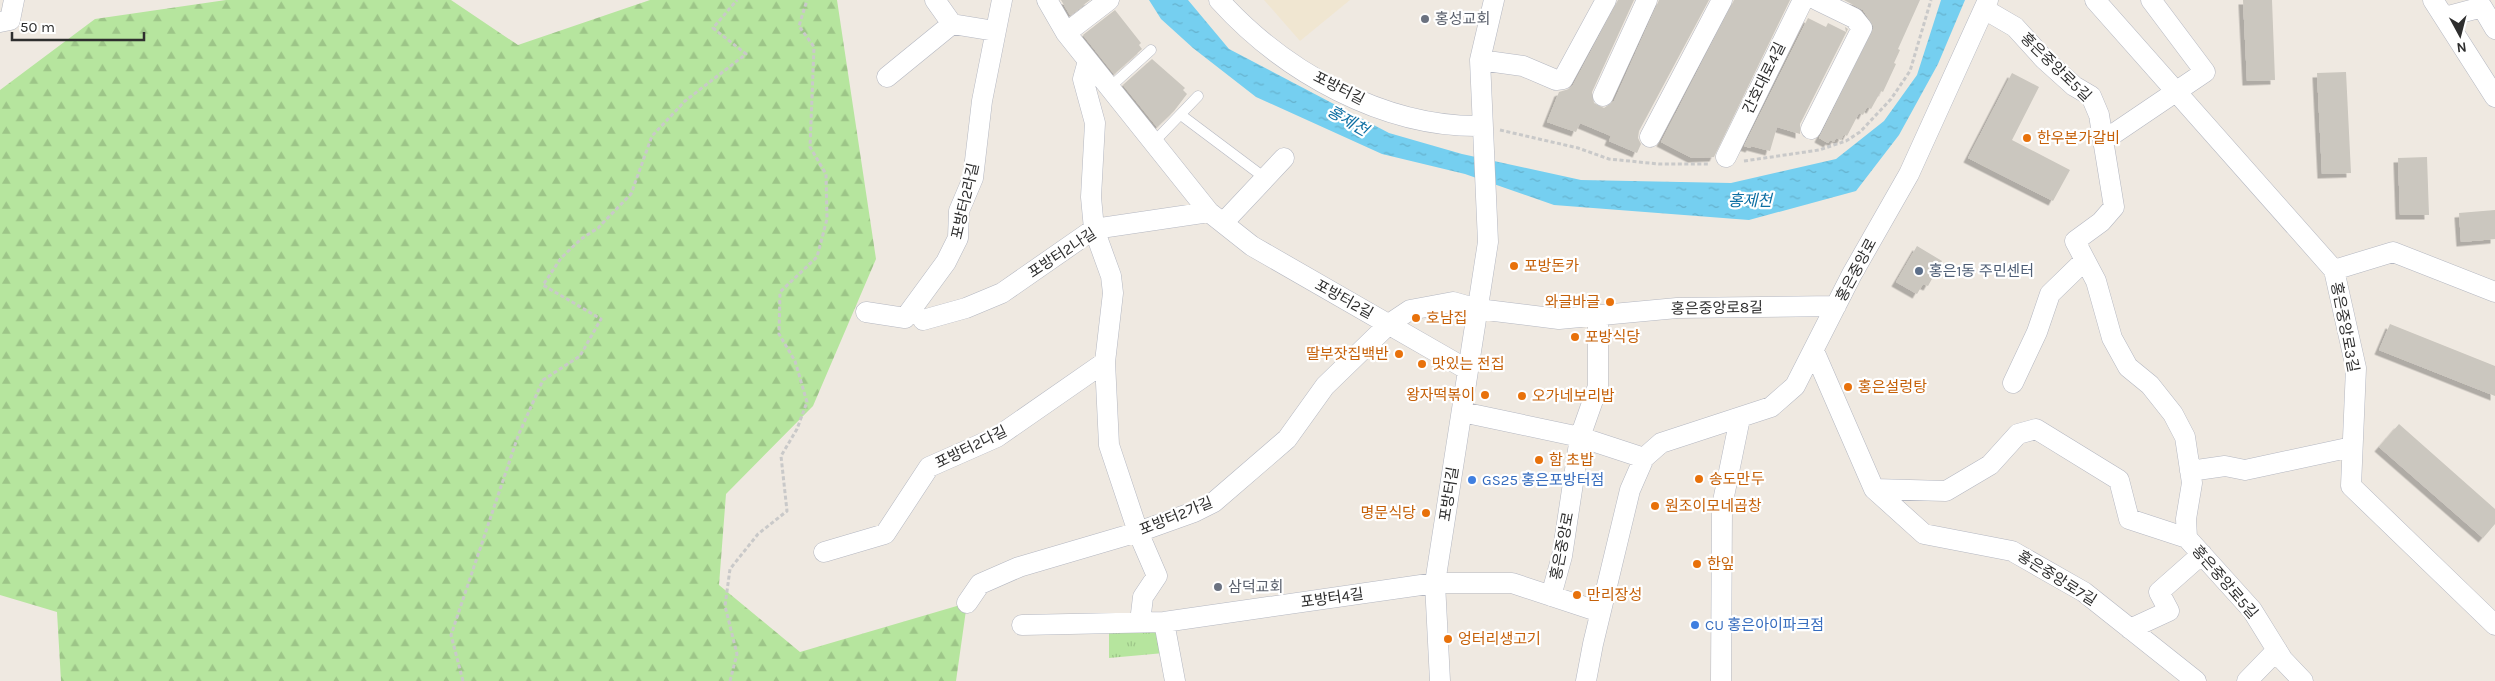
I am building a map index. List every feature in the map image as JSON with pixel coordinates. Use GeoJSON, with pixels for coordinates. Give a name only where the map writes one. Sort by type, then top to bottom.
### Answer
{"type":"FeatureCollection","features":[{"type":"Feature","properties":{"kind":"street"},"geometry":{"type":"LineString","coordinates":[[0,22],[10,20],[14,0]]}},
{"type":"Feature","properties":{"kind":"street"},"geometry":{"type":"LineString","coordinates":[[935,0],[952,24],[995,31]]}},
{"type":"Feature","properties":{"kind":"street","name":"포방터2라길"},"geometry":{"type":"LineString","coordinates":[[866,312],[904,318],[946,262],[958,238],[960,210],[973,178],[982,101],[1002,0]]}},
{"type":"Feature","properties":{"kind":"street","name":"포방터2길"},"geometry":{"type":"LineString","coordinates":[[1047,0],[1066,33],[1153,143],[1216,218],[1252,246],[1468,370]]}},
{"type":"Feature","properties":{"kind":"street"},"geometry":{"type":"LineString","coordinates":[[1066,33],[1109,0]]}},
{"type":"Feature","properties":{"kind":"street","name":"포방터길"},"geometry":{"type":"LineString","coordinates":[[1219,0],[1282,57],[1332,88],[1379,108],[1421,121],[1464,126],[1482,133],[1488,242],[1435,583],[1440,681]]}},
{"type":"Feature","properties":{"kind":"street"},"geometry":{"type":"LineString","coordinates":[[1482,133],[1480,60],[1494,0]]}},
{"type":"Feature","properties":{"kind":"street"},"geometry":{"type":"LineString","coordinates":[[1480,60],[1523,66],[1556,80],[1563,79],[1606,0]]}},
{"type":"Feature","properties":{"kind":"street"},"geometry":{"type":"LineString","coordinates":[[1603,96],[1647,0]]}},
{"type":"Feature","properties":{"kind":"street"},"geometry":{"type":"LineString","coordinates":[[1650,137],[1722,0]]}},
{"type":"Feature","properties":{"kind":"street","name":"간호대로4길"},"geometry":{"type":"LineString","coordinates":[[1726,157],[1803,0]]}},
{"type":"Feature","properties":{"kind":"street"},"geometry":{"type":"LineString","coordinates":[[2095,0],[2177,90]]}},
{"type":"Feature","properties":{"kind":"street"},"geometry":{"type":"LineString","coordinates":[[2103,142],[2205,72],[2152,0]]}},
{"type":"Feature","properties":{"kind":"street"},"geometry":{"type":"LineString","coordinates":[[2433,0],[2495,97]]}},
{"type":"Feature","properties":{"kind":"street"},"geometry":{"type":"LineString","coordinates":[[1811,129],[1861,32],[1858,21],[1829,3]]}},
{"type":"Feature","properties":{"kind":"street","name":"홍은중앙로5길"},"geometry":{"type":"LineString","coordinates":[[1986,4],[2015,27],[2044,59],[2074,86],[2091,96],[2099,114],[2114,207],[2101,222],[2075,242],[2096,281],[2112,338],[2128,367],[2150,385],[2173,414],[2185,438],[2192,483],[2186,520],[2187,538],[2252,610],[2277,650],[2303,681]]}},
{"type":"Feature","properties":{"kind":"street","name":"홍은중앙로"},"geometry":{"type":"LineString","coordinates":[[1586,681],[1600,612],[1630,490],[1644,458],[1661,443],[1771,407],[1795,386],[1836,306],[1909,174],[1986,4]]}},
{"type":"Feature","properties":{"kind":"street"},"geometry":{"type":"LineString","coordinates":[[2445,18],[2482,6],[2495,29]]}},
{"type":"Feature","properties":{"kind":"street"},"geometry":{"type":"LineString","coordinates":[[887,77],[952,24]]}},
{"type":"Feature","properties":{"kind":"street"},"geometry":{"type":"LineString","coordinates":[[1088,61],[1084,70],[1083,80],[1094,123],[1090,197],[1094,229],[1111,276],[1113,293],[1105,362],[1110,445],[1138,532],[1157,576],[1143,597],[1140,622]]}},
{"type":"Feature","properties":{"kind":"street","name":"홍은중앙로3길"},"geometry":{"type":"LineString","coordinates":[[2177,90],[2334,270],[2356,368],[2351,486],[2495,625]]}},
{"type":"Feature","properties":{"kind":"street"},"geometry":{"type":"LineString","coordinates":[[1216,218],[1265,178],[1284,158]]}},
{"type":"Feature","properties":{"kind":"street","name":"포방터2나길"},"geometry":{"type":"LineString","coordinates":[[923,320],[966,308],[1002,293],[1094,229],[1216,218]]}},
{"type":"Feature","properties":{"kind":"street"},"geometry":{"type":"LineString","coordinates":[[2334,270],[2393,252],[2495,292]]}},
{"type":"Feature","properties":{"kind":"street"},"geometry":{"type":"LineString","coordinates":[[2013,383],[2037,332],[2050,294],[2084,261]]}},
{"type":"Feature","properties":{"kind":"street"},"geometry":{"type":"LineString","coordinates":[[1389,324],[1410,310],[1453,302],[1478,309]]}},
{"type":"Feature","properties":{"kind":"street","name":"홍은중앙로8길"},"geometry":{"type":"LineString","coordinates":[[1478,309],[1559,319],[1678,308],[1836,306]]}},
{"type":"Feature","properties":{"kind":"street"},"geometry":{"type":"LineString","coordinates":[[1580,437],[1598,386],[1598,316]]}},
{"type":"Feature","properties":{"kind":"street","name":"포방터2가길"},"geometry":{"type":"LineString","coordinates":[[967,603],[980,584],[1019,567],[1138,532],[1194,512],[1214,502],[1229,491],[1287,438],[1326,386],[1389,324]]}},
{"type":"Feature","properties":{"kind":"street","name":"홍은중앙로7길"},"geometry":{"type":"LineString","coordinates":[[1814,351],[1874,489],[1924,534],[2012,551],[2084,592],[2196,681]]}},
{"type":"Feature","properties":{"kind":"street","name":"포방터2다길"},"geometry":{"type":"LineString","coordinates":[[824,552],[885,534],[929,468],[997,437],[1105,362]]}},
{"type":"Feature","properties":{"kind":"street"},"geometry":{"type":"LineString","coordinates":[[1462,412],[1580,437],[1644,458]]}},
{"type":"Feature","properties":{"kind":"street"},"geometry":{"type":"LineString","coordinates":[[1721,681],[1722,506],[1740,418]]}},
{"type":"Feature","properties":{"kind":"street"},"geometry":{"type":"LineString","coordinates":[[1874,489],[1946,491],[1990,465],[2018,434],[2036,429],[2119,480],[2129,519],[2187,538]]}},
{"type":"Feature","properties":{"kind":"street","name":"홍은중앙로"},"geometry":{"type":"LineString","coordinates":[[1551,596],[1562,556],[1580,437]]}},
{"type":"Feature","properties":{"kind":"street"},"geometry":{"type":"LineString","coordinates":[[2190,470],[2225,466],[2245,470],[2352,447]]}},
{"type":"Feature","properties":{"kind":"street"},"geometry":{"type":"LineString","coordinates":[[2130,629],[2169,611],[2160,592],[2202,554]]}},
{"type":"Feature","properties":{"kind":"street","name":"홍은중앙로"},"geometry":{"type":"LineString","coordinates":[[1435,583],[1512,583],[1600,612]]}},
{"type":"Feature","properties":{"kind":"street","name":"포방터4길"},"geometry":{"type":"LineString","coordinates":[[1022,625],[1164,622],[1435,583]]}},
{"type":"Feature","properties":{"kind":"street"},"geometry":{"type":"LineString","coordinates":[[1164,622],[1175,681]]}},
{"type":"Feature","properties":{"kind":"street"},"geometry":{"type":"LineString","coordinates":[[2247,681],[2277,650]]}},
{"type":"Feature","properties":{"kind":"lane"},"geometry":{"type":"LineString","coordinates":[[1110,88],[1151,50]]}},
{"type":"Feature","properties":{"kind":"lane"},"geometry":{"type":"LineString","coordinates":[[1153,143],[1198,96]]}},
{"type":"Feature","properties":{"kind":"lane"},"geometry":{"type":"LineString","coordinates":[[1181,115],[1265,178]]}},
{"type":"Feature","properties":{"kind":"path"},"geometry":{"type":"LineString","coordinates":[[463,681],[451,635],[518,436],[543,380],[580,356],[601,319],[543,285],[561,258],[581,239],[598,228],[631,194],[652,136],[685,101],[746,54],[713,28],[737,0]]}},
{"type":"Feature","properties":{"kind":"path"},"geometry":{"type":"LineString","coordinates":[[730,681],[737,654],[725,606],[730,569],[758,534],[787,511],[781,456],[797,429],[807,402],[795,361],[779,334],[780,292],[817,257],[827,219],[826,174],[810,147],[814,47],[799,26],[807,0]]}},
{"type":"Feature","properties":{"kind":"shaded area"},"geometry":{"type":"Polygon","coordinates":[[[1264,0],[1350,0],[1300,41],[1264,0]]]}},
{"type":"Feature","properties":{"kind":"green space"},"geometry":{"type":"Polygon","coordinates":[[[226,0],[451,0],[518,45],[650,0],[837,0],[876,259],[813,406],[726,494],[719,585],[800,652],[967,603],[956,681],[61,681],[57,612],[0,595],[0,90],[95,19],[226,0]]]}},
{"type":"Feature","properties":{"kind":"green space"},"geometry":{"type":"Polygon","coordinates":[[[1158,628],[1164,653],[1109,658],[1109,631],[1158,628]]]}},
{"type":"Feature","properties":{"kind":"water","name":"홍제천"},"geometry":{"type":"Polygon","coordinates":[[[1149,0],[1188,0],[1229,49],[1389,133],[1462,154],[1581,180],[1731,183],[1836,159],[1884,121],[1917,75],[1941,0],[1965,0],[1938,64],[1899,135],[1856,191],[1749,220],[1554,205],[1465,174],[1382,154],[1256,97],[1193,48],[1161,19],[1149,0]]]}},
{"type":"Feature","properties":{"kind":"building"},"geometry":{"type":"Polygon","coordinates":[[[1061,0],[1090,0],[1070,15],[1061,0]]]}},
{"type":"Feature","properties":{"kind":"building"},"geometry":{"type":"Polygon","coordinates":[[[1618,0],[1634,0],[1592,92],[1594,103],[1604,108],[1614,101],[1659,0],[1709,0],[1639,131],[1638,138],[1641,144],[1637,153],[1609,141],[1611,136],[1580,123],[1576,132],[1547,122],[1559,92],[1569,89],[1573,85],[1618,0]]]}},
{"type":"Feature","properties":{"kind":"building"},"geometry":{"type":"Polygon","coordinates":[[[1734,0],[1790,0],[1714,157],[1692,158],[1661,142],[1734,0]]]}},
{"type":"Feature","properties":{"kind":"building"},"geometry":{"type":"Polygon","coordinates":[[[1844,0],[1920,0],[1898,49],[1900,50],[1894,63],[1896,64],[1883,92],[1881,91],[1871,109],[1867,107],[1863,115],[1859,113],[1847,136],[1844,134],[1841,140],[1836,138],[1834,142],[1830,140],[1828,143],[1819,138],[1874,27],[1863,10],[1844,0]]]}},
{"type":"Feature","properties":{"kind":"building"},"geometry":{"type":"Polygon","coordinates":[[[2243,0],[2272,0],[2275,80],[2247,81],[2243,0]]]}},
{"type":"Feature","properties":{"kind":"building"},"geometry":{"type":"Polygon","coordinates":[[[1115,10],[1141,43],[1139,45],[1142,49],[1114,74],[1083,35],[1115,10]]]}},
{"type":"Feature","properties":{"kind":"building"},"geometry":{"type":"Polygon","coordinates":[[[1808,18],[1826,27],[1828,23],[1846,32],[1845,27],[1848,29],[1800,124],[1800,134],[1777,127],[1770,151],[1744,146],[1808,18]]]}},
{"type":"Feature","properties":{"kind":"building"},"geometry":{"type":"Polygon","coordinates":[[[1152,59],[1185,88],[1183,90],[1187,94],[1174,111],[1157,127],[1123,85],[1152,59]]]}},
{"type":"Feature","properties":{"kind":"building"},"geometry":{"type":"Polygon","coordinates":[[[2346,72],[2351,173],[2322,174],[2317,73],[2346,72]]]}},
{"type":"Feature","properties":{"kind":"building"},"geometry":{"type":"Polygon","coordinates":[[[2012,73],[2039,87],[2012,140],[2070,170],[2053,201],[1968,158],[2012,73]]]}},
{"type":"Feature","properties":{"kind":"building"},"geometry":{"type":"Polygon","coordinates":[[[2427,157],[2429,215],[2400,215],[2398,158],[2427,157]]]}},
{"type":"Feature","properties":{"kind":"building"},"geometry":{"type":"Polygon","coordinates":[[[2495,210],[2495,239],[2461,242],[2459,213],[2495,210]]]}},
{"type":"Feature","properties":{"kind":"building","name":"홍은1동 주민센터"},"geometry":{"type":"Polygon","coordinates":[[[1917,246],[1942,261],[1928,286],[1923,284],[1917,294],[1896,282],[1917,246]]]}},
{"type":"Feature","properties":{"kind":"building"},"geometry":{"type":"Polygon","coordinates":[[[2390,324],[2495,366],[2495,396],[2379,350],[2390,324]]]}},
{"type":"Feature","properties":{"kind":"building"},"geometry":{"type":"Polygon","coordinates":[[[2399,424],[2495,509],[2495,524],[2483,538],[2379,447],[2399,424]]]}},
{"type":"Feature","properties":{"kind":"place","name":"홍성교회"},"geometry":{"type":"Point","coordinates":[1425,19]}},
{"type":"Feature","properties":{"kind":"place","name":"한우본가갈비"},"geometry":{"type":"Point","coordinates":[2027,138]}},
{"type":"Feature","properties":{"kind":"place","name":"포방돈카"},"geometry":{"type":"Point","coordinates":[1514,266]}},
{"type":"Feature","properties":{"kind":"place","name":"홍은1동 주민센터"},"geometry":{"type":"Point","coordinates":[1919,271]}},
{"type":"Feature","properties":{"kind":"place","name":"와글바글"},"geometry":{"type":"Point","coordinates":[1610,302]}},
{"type":"Feature","properties":{"kind":"place","name":"호남집"},"geometry":{"type":"Point","coordinates":[1416,318]}},
{"type":"Feature","properties":{"kind":"place","name":"포방식당"},"geometry":{"type":"Point","coordinates":[1575,337]}},
{"type":"Feature","properties":{"kind":"place","name":"딸부잣집백반"},"geometry":{"type":"Point","coordinates":[1399,354]}},
{"type":"Feature","properties":{"kind":"place","name":"맛있는 전집"},"geometry":{"type":"Point","coordinates":[1422,364]}},
{"type":"Feature","properties":{"kind":"place","name":"홍은설렁탕"},"geometry":{"type":"Point","coordinates":[1848,387]}},
{"type":"Feature","properties":{"kind":"place","name":"왕자떡볶이"},"geometry":{"type":"Point","coordinates":[1485,395]}},
{"type":"Feature","properties":{"kind":"place","name":"오가네보리밥"},"geometry":{"type":"Point","coordinates":[1522,396]}},
{"type":"Feature","properties":{"kind":"place","name":"함 초밥"},"geometry":{"type":"Point","coordinates":[1539,460]}},
{"type":"Feature","properties":{"kind":"place","name":"송도만두"},"geometry":{"type":"Point","coordinates":[1699,479]}},
{"type":"Feature","properties":{"kind":"place","name":"GS25 홍은포방터점"},"geometry":{"type":"Point","coordinates":[1472,480]}},
{"type":"Feature","properties":{"kind":"place","name":"원조이모네곱창"},"geometry":{"type":"Point","coordinates":[1655,506]}},
{"type":"Feature","properties":{"kind":"place","name":"명문식당"},"geometry":{"type":"Point","coordinates":[1426,513]}},
{"type":"Feature","properties":{"kind":"place","name":"한잎"},"geometry":{"type":"Point","coordinates":[1697,564]}},
{"type":"Feature","properties":{"kind":"place","name":"삼덕교회"},"geometry":{"type":"Point","coordinates":[1218,587]}},
{"type":"Feature","properties":{"kind":"place","name":"만리장성"},"geometry":{"type":"Point","coordinates":[1577,595]}},
{"type":"Feature","properties":{"kind":"place","name":"CU 홍은아이파크점"},"geometry":{"type":"Point","coordinates":[1695,625]}},
{"type":"Feature","properties":{"kind":"place","name":"엉터리생고기"},"geometry":{"type":"Point","coordinates":[1448,639]}}]}
